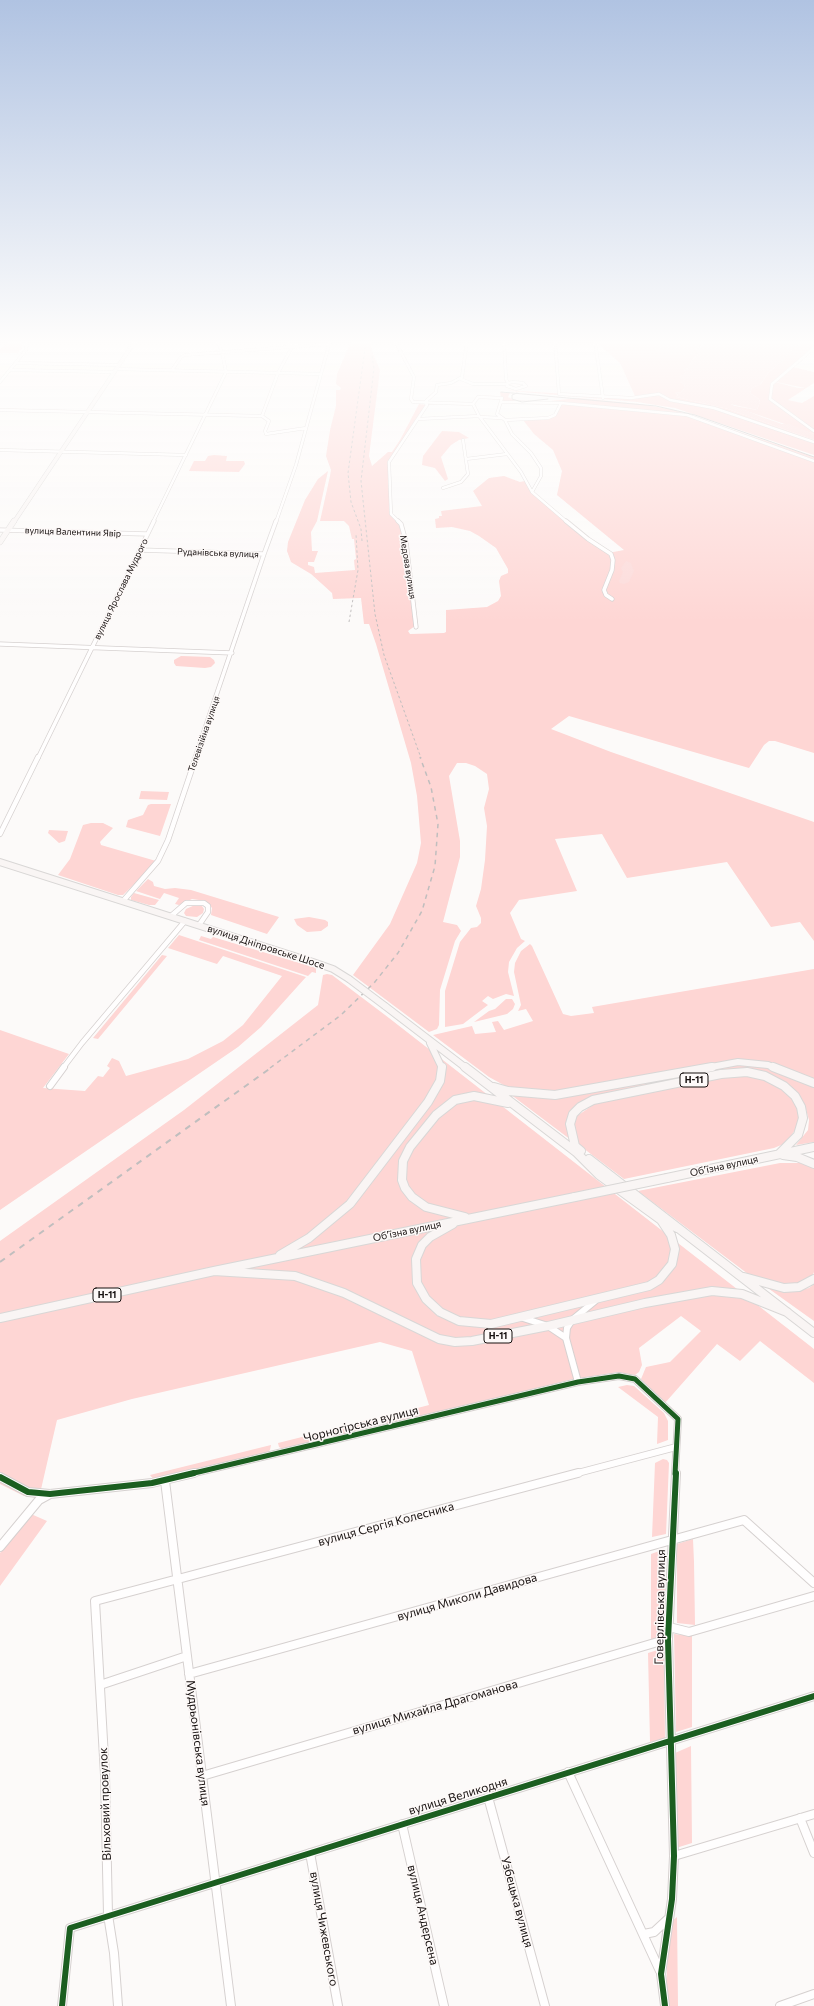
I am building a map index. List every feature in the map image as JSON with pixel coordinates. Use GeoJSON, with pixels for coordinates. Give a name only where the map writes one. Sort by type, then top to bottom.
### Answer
{"type":"FeatureCollection","features":[{"type":"Feature","properties":{"kind":"main road"},"geometry":{"type":"LineString","coordinates":[[0,542],[72,435]]}},
{"type":"Feature","properties":{"kind":"main road","name":"вулиця Дніпровське Шосе"},"geometry":{"type":"LineString","coordinates":[[0,862],[333,969],[385,1006],[576,1152],[600,1174],[661,1220],[677,1228]]}},
{"type":"Feature","properties":{"kind":"main road"},"geometry":{"type":"LineString","coordinates":[[275,1258],[309,1238],[350,1204],[373,1176],[428,1102],[440,1081],[443,1070],[440,1060],[428,1039]]}},
{"type":"Feature","properties":{"kind":"main road"},"geometry":{"type":"LineString","coordinates":[[488,1085],[508,1091],[555,1095],[738,1062],[768,1065],[814,1083]]}},
{"type":"Feature","properties":{"kind":"main road","name":"Н-11"},"geometry":{"type":"LineString","coordinates":[[588,1158],[575,1146],[570,1124],[573,1114],[586,1103],[593,1100],[721,1074],[747,1072],[765,1076],[784,1086],[795,1096],[801,1107],[803,1118],[798,1135],[779,1154]]}},
{"type":"Feature","properties":{"kind":"main road"},"geometry":{"type":"LineString","coordinates":[[471,1218],[426,1207],[412,1197],[405,1188],[402,1180],[401,1168],[403,1161],[410,1147],[436,1115],[455,1100],[466,1097],[481,1097],[514,1105]]}},
{"type":"Feature","properties":{"kind":"main road","name":"Обʼїзна вулиця"},"geometry":{"type":"LineString","coordinates":[[0,1318],[275,1258],[814,1147]]}},
{"type":"Feature","properties":{"kind":"main road","name":"вулиця Дніпровське Шосе"},"geometry":{"type":"LineString","coordinates":[[576,1152],[588,1158],[665,1216],[677,1228],[814,1333]]}},
{"type":"Feature","properties":{"kind":"main road"},"geometry":{"type":"LineString","coordinates":[[779,1154],[797,1157],[814,1164]]}},
{"type":"Feature","properties":{"kind":"main road"},"geometry":{"type":"LineString","coordinates":[[471,1218],[441,1230],[430,1237],[422,1246],[416,1259],[415,1267],[416,1279],[420,1291],[431,1306],[448,1317],[470,1324],[491,1324],[649,1286],[664,1275],[672,1264],[675,1249],[671,1235],[661,1220]]}},
{"type":"Feature","properties":{"kind":"main road","name":"Н-11"},"geometry":{"type":"LineString","coordinates":[[214,1271],[273,1273],[295,1276],[313,1281],[344,1292],[393,1318],[447,1341],[472,1341],[548,1326],[679,1295],[719,1290],[742,1294],[787,1312]]}},
{"type":"Feature","properties":{"kind":"main road"},"geometry":{"type":"LineString","coordinates":[[738,1275],[763,1284],[784,1288],[799,1287],[814,1279]]}},
{"type":"Feature","properties":{"kind":"street","name":"вулиця Ярослава Мудрого"},"geometry":{"type":"LineString","coordinates":[[0,834],[93,648],[196,435]]}},
{"type":"Feature","properties":{"kind":"street","name":"Руданівська вулиця"},"geometry":{"type":"LineString","coordinates":[[141,550],[264,554],[296,465],[304,435]]}},
{"type":"Feature","properties":{"kind":"street","name":"Медова вулиця"},"geometry":{"type":"LineString","coordinates":[[408,435],[390,462],[391,514],[401,524],[406,542],[416,628]]}},
{"type":"Feature","properties":{"kind":"street"},"geometry":{"type":"LineString","coordinates":[[493,435],[521,472],[532,492],[588,539],[611,554],[613,560],[612,570],[604,590],[606,595],[612,599]]}},
{"type":"Feature","properties":{"kind":"street"},"geometry":{"type":"LineString","coordinates":[[513,435],[531,453],[541,468],[541,476],[532,492]]}},
{"type":"Feature","properties":{"kind":"street"},"geometry":{"type":"LineString","coordinates":[[741,435],[814,461]]}},
{"type":"Feature","properties":{"kind":"street"},"geometry":{"type":"LineString","coordinates":[[792,435],[814,442]]}},
{"type":"Feature","properties":{"kind":"street"},"geometry":{"type":"LineString","coordinates":[[443,488],[460,483],[465,478],[468,471],[463,440]]}},
{"type":"Feature","properties":{"kind":"street"},"geometry":{"type":"LineString","coordinates":[[0,450],[186,455]]}},
{"type":"Feature","properties":{"kind":"street"},"geometry":{"type":"LineString","coordinates":[[466,459],[507,454]]}},
{"type":"Feature","properties":{"kind":"street","name":"вулиця Валентини Явір"},"geometry":{"type":"LineString","coordinates":[[0,530],[147,534]]}},
{"type":"Feature","properties":{"kind":"street","name":"Телевізійна вулиця"},"geometry":{"type":"LineString","coordinates":[[122,901],[152,870],[162,855],[232,653],[264,554]]}},
{"type":"Feature","properties":{"kind":"street"},"geometry":{"type":"LineString","coordinates":[[0,644],[232,653]]}},
{"type":"Feature","properties":{"kind":"street"},"geometry":{"type":"LineString","coordinates":[[171,916],[186,903],[204,903],[208,906],[208,912],[198,925]]}},
{"type":"Feature","properties":{"kind":"street"},"geometry":{"type":"LineString","coordinates":[[50,1086],[82,1043],[186,921]]}},
{"type":"Feature","properties":{"kind":"street"},"geometry":{"type":"LineString","coordinates":[[578,1382],[566,1338],[572,1320],[599,1298]]}},
{"type":"Feature","properties":{"kind":"street"},"geometry":{"type":"LineString","coordinates":[[519,1317],[548,1326],[566,1338]]}},
{"type":"Feature","properties":{"kind":"street","name":"Чорногірська вулиця"},"geometry":{"type":"LineString","coordinates":[[0,1477],[28,1492],[50,1494],[165,1481],[578,1382],[619,1376],[633,1377],[664,1406]]}},
{"type":"Feature","properties":{"kind":"street","name":"Говерлівська вулиця"},"geometry":{"type":"LineString","coordinates":[[664,1406],[678,1419],[668,1639],[674,1856],[672,1899],[661,1974],[665,2006]]}},
{"type":"Feature","properties":{"kind":"street","name":"вулиця Сергія Колесника"},"geometry":{"type":"LineString","coordinates":[[95,1601],[676,1447]]}},
{"type":"Feature","properties":{"kind":"street","name":"Мудрьонівська вулиця"},"geometry":{"type":"LineString","coordinates":[[165,1481],[231,2006]]}},
{"type":"Feature","properties":{"kind":"street"},"geometry":{"type":"LineString","coordinates":[[0,1548],[39,1500],[50,1494]]}},
{"type":"Feature","properties":{"kind":"street","name":"вулиця Миколи Давидова"},"geometry":{"type":"LineString","coordinates":[[189,1674],[744,1520],[814,1583]]}},
{"type":"Feature","properties":{"kind":"street"},"geometry":{"type":"LineString","coordinates":[[669,1628],[689,1632],[814,1596]]}},
{"type":"Feature","properties":{"kind":"street","name":"Вільховий провулок"},"geometry":{"type":"LineString","coordinates":[[95,1601],[106,1775],[108,1915],[114,1953],[118,2006]]}},
{"type":"Feature","properties":{"kind":"street","name":"вулиця Михайла Драгоманова"},"geometry":{"type":"LineString","coordinates":[[202,1776],[668,1639]]}},
{"type":"Feature","properties":{"kind":"street"},"geometry":{"type":"LineString","coordinates":[[100,1685],[187,1656]]}},
{"type":"Feature","properties":{"kind":"street","name":"вулиця Великодня"},"geometry":{"type":"LineString","coordinates":[[62,2006],[70,1928],[814,1696]]}},
{"type":"Feature","properties":{"kind":"street"},"geometry":{"type":"LineString","coordinates":[[568,1772],[644,1934],[661,1974]]}},
{"type":"Feature","properties":{"kind":"street","name":"Узбецька вулиця"},"geometry":{"type":"LineString","coordinates":[[488,1797],[545,2006]]}},
{"type":"Feature","properties":{"kind":"street"},"geometry":{"type":"LineString","coordinates":[[674,1856],[814,1814]]}},
{"type":"Feature","properties":{"kind":"street"},"geometry":{"type":"LineString","coordinates":[[800,1818],[814,1853]]}},
{"type":"Feature","properties":{"kind":"street","name":"вулиця Андерсена"},"geometry":{"type":"LineString","coordinates":[[402,1824],[444,2006]]}},
{"type":"Feature","properties":{"kind":"street","name":"вулиця Чижевського"},"geometry":{"type":"LineString","coordinates":[[310,1852],[338,2006]]}},
{"type":"Feature","properties":{"kind":"street"},"geometry":{"type":"LineString","coordinates":[[644,1934],[654,1932],[668,1919]]}},
{"type":"Feature","properties":{"kind":"street"},"geometry":{"type":"LineString","coordinates":[[780,2006],[814,1994]]}},
{"type":"Feature","properties":{"kind":"shaded area"},"geometry":{"type":"Polygon","coordinates":[[[329,435],[372,435],[369,456],[372,466],[388,452],[392,452],[403,435],[406,435],[388,462],[390,514],[400,524],[415,626],[408,631],[410,634],[444,633],[446,632],[446,610],[487,607],[498,601],[501,596],[499,581],[501,576],[508,573],[508,569],[496,548],[470,531],[452,527],[436,528],[435,519],[442,516],[441,511],[482,506],[473,491],[489,478],[504,476],[520,482],[525,481],[532,493],[608,553],[624,550],[557,495],[562,471],[553,450],[535,435],[747,435],[814,457],[814,753],[775,741],[769,741],[764,745],[749,768],[569,716],[551,729],[611,752],[814,822],[814,941],[800,922],[771,927],[727,862],[627,878],[602,834],[555,839],[577,891],[519,900],[510,913],[521,939],[525,941],[517,948],[509,962],[508,972],[514,996],[506,994],[493,999],[488,996],[482,1001],[488,1005],[463,1024],[445,1027],[445,991],[460,942],[471,928],[477,927],[481,923],[481,918],[476,906],[481,889],[485,860],[487,826],[484,808],[489,789],[487,774],[475,766],[466,763],[457,763],[449,776],[460,841],[460,857],[443,922],[457,925],[461,931],[455,941],[440,990],[439,1025],[437,1029],[429,1032],[353,975],[390,924],[417,863],[421,843],[417,796],[411,763],[376,644],[369,624],[364,624],[361,598],[333,599],[332,593],[311,574],[291,562],[287,551],[288,542],[305,500],[318,479],[328,471],[317,521],[311,532],[312,551],[318,551],[314,562],[308,562],[308,565],[314,567],[315,573],[355,570],[354,560],[356,559],[354,539],[352,539],[349,526],[344,521],[320,521],[331,470],[326,456],[329,435]]]}},
{"type":"Feature","properties":{"kind":"shaded area"},"geometry":{"type":"Polygon","coordinates":[[[439,435],[463,435],[469,438],[459,440],[451,445],[441,457],[448,479],[445,481],[435,468],[422,465],[423,456],[439,435]]]}},
{"type":"Feature","properties":{"kind":"shaded area"},"geometry":{"type":"Polygon","coordinates":[[[754,435],[799,435],[814,440],[814,455],[754,435]]]}},
{"type":"Feature","properties":{"kind":"shaded area"},"geometry":{"type":"Polygon","coordinates":[[[799,435],[814,435],[814,440],[799,435]]]}},
{"type":"Feature","properties":{"kind":"shaded area"},"geometry":{"type":"Polygon","coordinates":[[[208,456],[227,456],[226,461],[244,461],[245,464],[239,472],[189,471],[194,461],[205,461],[208,456]]]}},
{"type":"Feature","properties":{"kind":"shaded area"},"geometry":{"type":"Polygon","coordinates":[[[626,561],[631,563],[634,571],[629,582],[624,584],[620,583],[619,581],[623,572],[621,568],[626,561]]]}},
{"type":"Feature","properties":{"kind":"shaded area"},"geometry":{"type":"Polygon","coordinates":[[[181,656],[210,657],[215,663],[211,667],[205,668],[176,666],[174,660],[181,656]]]}},
{"type":"Feature","properties":{"kind":"shaded area"},"geometry":{"type":"Polygon","coordinates":[[[141,791],[169,792],[167,800],[139,799],[141,791]]]}},
{"type":"Feature","properties":{"kind":"shaded area"},"geometry":{"type":"Polygon","coordinates":[[[171,804],[160,836],[126,827],[128,820],[143,815],[148,805],[171,804]]]}},
{"type":"Feature","properties":{"kind":"shaded area"},"geometry":{"type":"Polygon","coordinates":[[[103,823],[113,828],[100,842],[101,845],[156,861],[149,870],[123,895],[118,895],[58,875],[70,859],[83,825],[103,823]]]}},
{"type":"Feature","properties":{"kind":"shaded area"},"geometry":{"type":"Polygon","coordinates":[[[49,830],[68,831],[65,841],[59,843],[48,833],[49,830]]]}},
{"type":"Feature","properties":{"kind":"shaded area"},"geometry":{"type":"Polygon","coordinates":[[[148,879],[153,882],[154,886],[165,889],[175,888],[191,890],[279,917],[267,934],[211,915],[212,908],[206,901],[192,899],[179,905],[175,904],[179,898],[164,893],[160,899],[136,891],[148,879]]]}},
{"type":"Feature","properties":{"kind":"shaded area"},"geometry":{"type":"Polygon","coordinates":[[[134,893],[159,900],[155,905],[149,905],[131,900],[134,893]]]}},
{"type":"Feature","properties":{"kind":"shaded area"},"geometry":{"type":"Polygon","coordinates":[[[195,905],[202,906],[204,909],[203,913],[197,917],[186,916],[184,913],[186,909],[195,905]]]}},
{"type":"Feature","properties":{"kind":"shaded area"},"geometry":{"type":"Polygon","coordinates":[[[309,917],[325,920],[328,922],[328,926],[321,931],[307,932],[297,925],[294,919],[309,917]]]}},
{"type":"Feature","properties":{"kind":"shaded area"},"geometry":{"type":"Polygon","coordinates":[[[179,935],[306,977],[261,1027],[238,1047],[0,1210],[0,1030],[69,1054],[43,1088],[85,1091],[98,1076],[103,1077],[110,1068],[107,1066],[112,1058],[119,1061],[126,1076],[188,1059],[223,1041],[243,1025],[282,976],[223,956],[217,964],[168,948],[179,935]]]}},
{"type":"Feature","properties":{"kind":"shaded area"},"geometry":{"type":"Polygon","coordinates":[[[201,936],[211,939],[213,937],[316,968],[316,973],[312,972],[308,976],[199,940],[201,936]]]}},
{"type":"Feature","properties":{"kind":"shaded area"},"geometry":{"type":"Polygon","coordinates":[[[530,944],[563,1014],[571,1016],[594,1013],[592,1007],[814,969],[814,1080],[737,1059],[556,1092],[511,1089],[489,1077],[433,1035],[472,1026],[475,1034],[496,1032],[492,1022],[498,1021],[504,1030],[533,1021],[526,1009],[518,1011],[521,1005],[514,972],[515,963],[521,951],[530,944]]]}},
{"type":"Feature","properties":{"kind":"shaded area"},"geometry":{"type":"Polygon","coordinates":[[[162,955],[167,956],[98,1039],[93,1038],[162,955]]]}},
{"type":"Feature","properties":{"kind":"shaded area"},"geometry":{"type":"Polygon","coordinates":[[[323,975],[332,975],[389,1018],[814,1349],[814,1383],[760,1341],[740,1361],[717,1344],[665,1403],[641,1379],[646,1367],[670,1362],[701,1331],[681,1316],[639,1348],[642,1365],[639,1372],[635,1375],[618,1372],[573,1379],[390,1425],[385,1423],[383,1417],[429,1405],[412,1351],[380,1342],[132,1399],[57,1420],[39,1498],[24,1496],[0,1484],[0,1241],[184,1110],[318,1005],[323,975]]]}},
{"type":"Feature","properties":{"kind":"shaded area"},"geometry":{"type":"Polygon","coordinates":[[[506,999],[512,999],[515,1004],[513,1009],[507,1014],[474,1022],[489,1011],[495,1009],[506,999]]]}},
{"type":"Feature","properties":{"kind":"shaded area"},"geometry":{"type":"Polygon","coordinates":[[[738,1065],[764,1067],[780,1072],[814,1087],[814,1142],[796,1145],[808,1130],[809,1120],[805,1106],[798,1094],[753,1071],[578,1105],[571,1140],[510,1094],[535,1098],[556,1098],[738,1065]]]}},
{"type":"Feature","properties":{"kind":"shaded area"},"geometry":{"type":"Polygon","coordinates":[[[749,1075],[760,1077],[784,1090],[797,1108],[799,1118],[797,1127],[786,1143],[774,1148],[624,1179],[579,1145],[573,1125],[577,1116],[596,1103],[728,1077],[749,1075]]]}},
{"type":"Feature","properties":{"kind":"shaded area"},"geometry":{"type":"Polygon","coordinates":[[[780,1163],[800,1163],[814,1167],[814,1272],[812,1277],[804,1282],[784,1285],[748,1274],[638,1191],[780,1163]]]}},
{"type":"Feature","properties":{"kind":"shaded area"},"geometry":{"type":"Polygon","coordinates":[[[814,1284],[814,1321],[765,1286],[801,1290],[809,1288],[814,1284]]]}},
{"type":"Feature","properties":{"kind":"shaded area"},"geometry":{"type":"Polygon","coordinates":[[[627,1385],[634,1386],[664,1413],[668,1421],[668,1440],[657,1444],[658,1417],[618,1387],[627,1385]]]}},
{"type":"Feature","properties":{"kind":"shaded area"},"geometry":{"type":"Polygon","coordinates":[[[374,1419],[373,1425],[370,1428],[283,1449],[279,1447],[278,1443],[374,1419]]]}},
{"type":"Feature","properties":{"kind":"shaded area"},"geometry":{"type":"Polygon","coordinates":[[[271,1445],[270,1450],[267,1453],[154,1480],[150,1475],[271,1445]]]}},
{"type":"Feature","properties":{"kind":"shaded area"},"geometry":{"type":"Polygon","coordinates":[[[663,1459],[667,1460],[669,1463],[666,1534],[652,1537],[655,1463],[663,1459]]]}},
{"type":"Feature","properties":{"kind":"shaded area"},"geometry":{"type":"Polygon","coordinates":[[[31,1514],[47,1521],[0,1586],[0,1553],[31,1514]]]}},
{"type":"Feature","properties":{"kind":"shaded area"},"geometry":{"type":"Polygon","coordinates":[[[693,1539],[695,1625],[677,1623],[677,1544],[693,1539]]]}},
{"type":"Feature","properties":{"kind":"shaded area"},"geometry":{"type":"Polygon","coordinates":[[[665,1549],[665,1637],[651,1639],[651,1554],[665,1549]]]}},
{"type":"Feature","properties":{"kind":"shaded area"},"geometry":{"type":"Polygon","coordinates":[[[674,1634],[692,1636],[692,1727],[676,1732],[674,1634]]]}},
{"type":"Feature","properties":{"kind":"shaded area"},"geometry":{"type":"Polygon","coordinates":[[[664,1648],[665,1738],[650,1742],[648,1653],[664,1648]]]}},
{"type":"Feature","properties":{"kind":"shaded area"},"geometry":{"type":"Polygon","coordinates":[[[691,1746],[692,1843],[676,1848],[675,1753],[691,1746]]]}},
{"type":"Feature","properties":{"kind":"shaded area"},"geometry":{"type":"Polygon","coordinates":[[[677,1917],[678,2006],[668,2006],[666,1988],[669,1928],[672,1921],[677,1917]]]}},
{"type":"Feature","properties":{"kind":"tram line"},"geometry":{"type":"LineString","coordinates":[[751,435],[814,457]]}},
{"type":"Feature","properties":{"kind":"railway"},"geometry":{"type":"LineString","coordinates":[[353,435],[348,473],[351,502],[361,529],[362,541]]}},
{"type":"Feature","properties":{"kind":"railway"},"geometry":{"type":"LineString","coordinates":[[366,435],[361,481],[375,614],[384,655],[421,758]]}},
{"type":"Feature","properties":{"kind":"railway"},"geometry":{"type":"LineString","coordinates":[[349,622],[358,570],[356,534]]}},
{"type":"Feature","properties":{"kind":"railway"},"geometry":{"type":"LineString","coordinates":[[270,1068],[341,1015],[374,983],[398,953],[422,911],[435,866],[438,824],[431,787],[420,757]]}},
{"type":"Feature","properties":{"kind":"railway"},"geometry":{"type":"LineString","coordinates":[[0,1262],[272,1067]]}},
{"type":"Feature","properties":{"kind":"cycle path"},"geometry":{"type":"LineString","coordinates":[[0,1477],[28,1492],[50,1494],[152,1483],[578,1382],[619,1376],[635,1379],[678,1419],[668,1639],[674,1856],[672,1899],[661,1974],[665,2006]]}},
{"type":"Feature","properties":{"kind":"cycle path"},"geometry":{"type":"LineString","coordinates":[[62,2006],[70,1928],[814,1696]]}}]}
